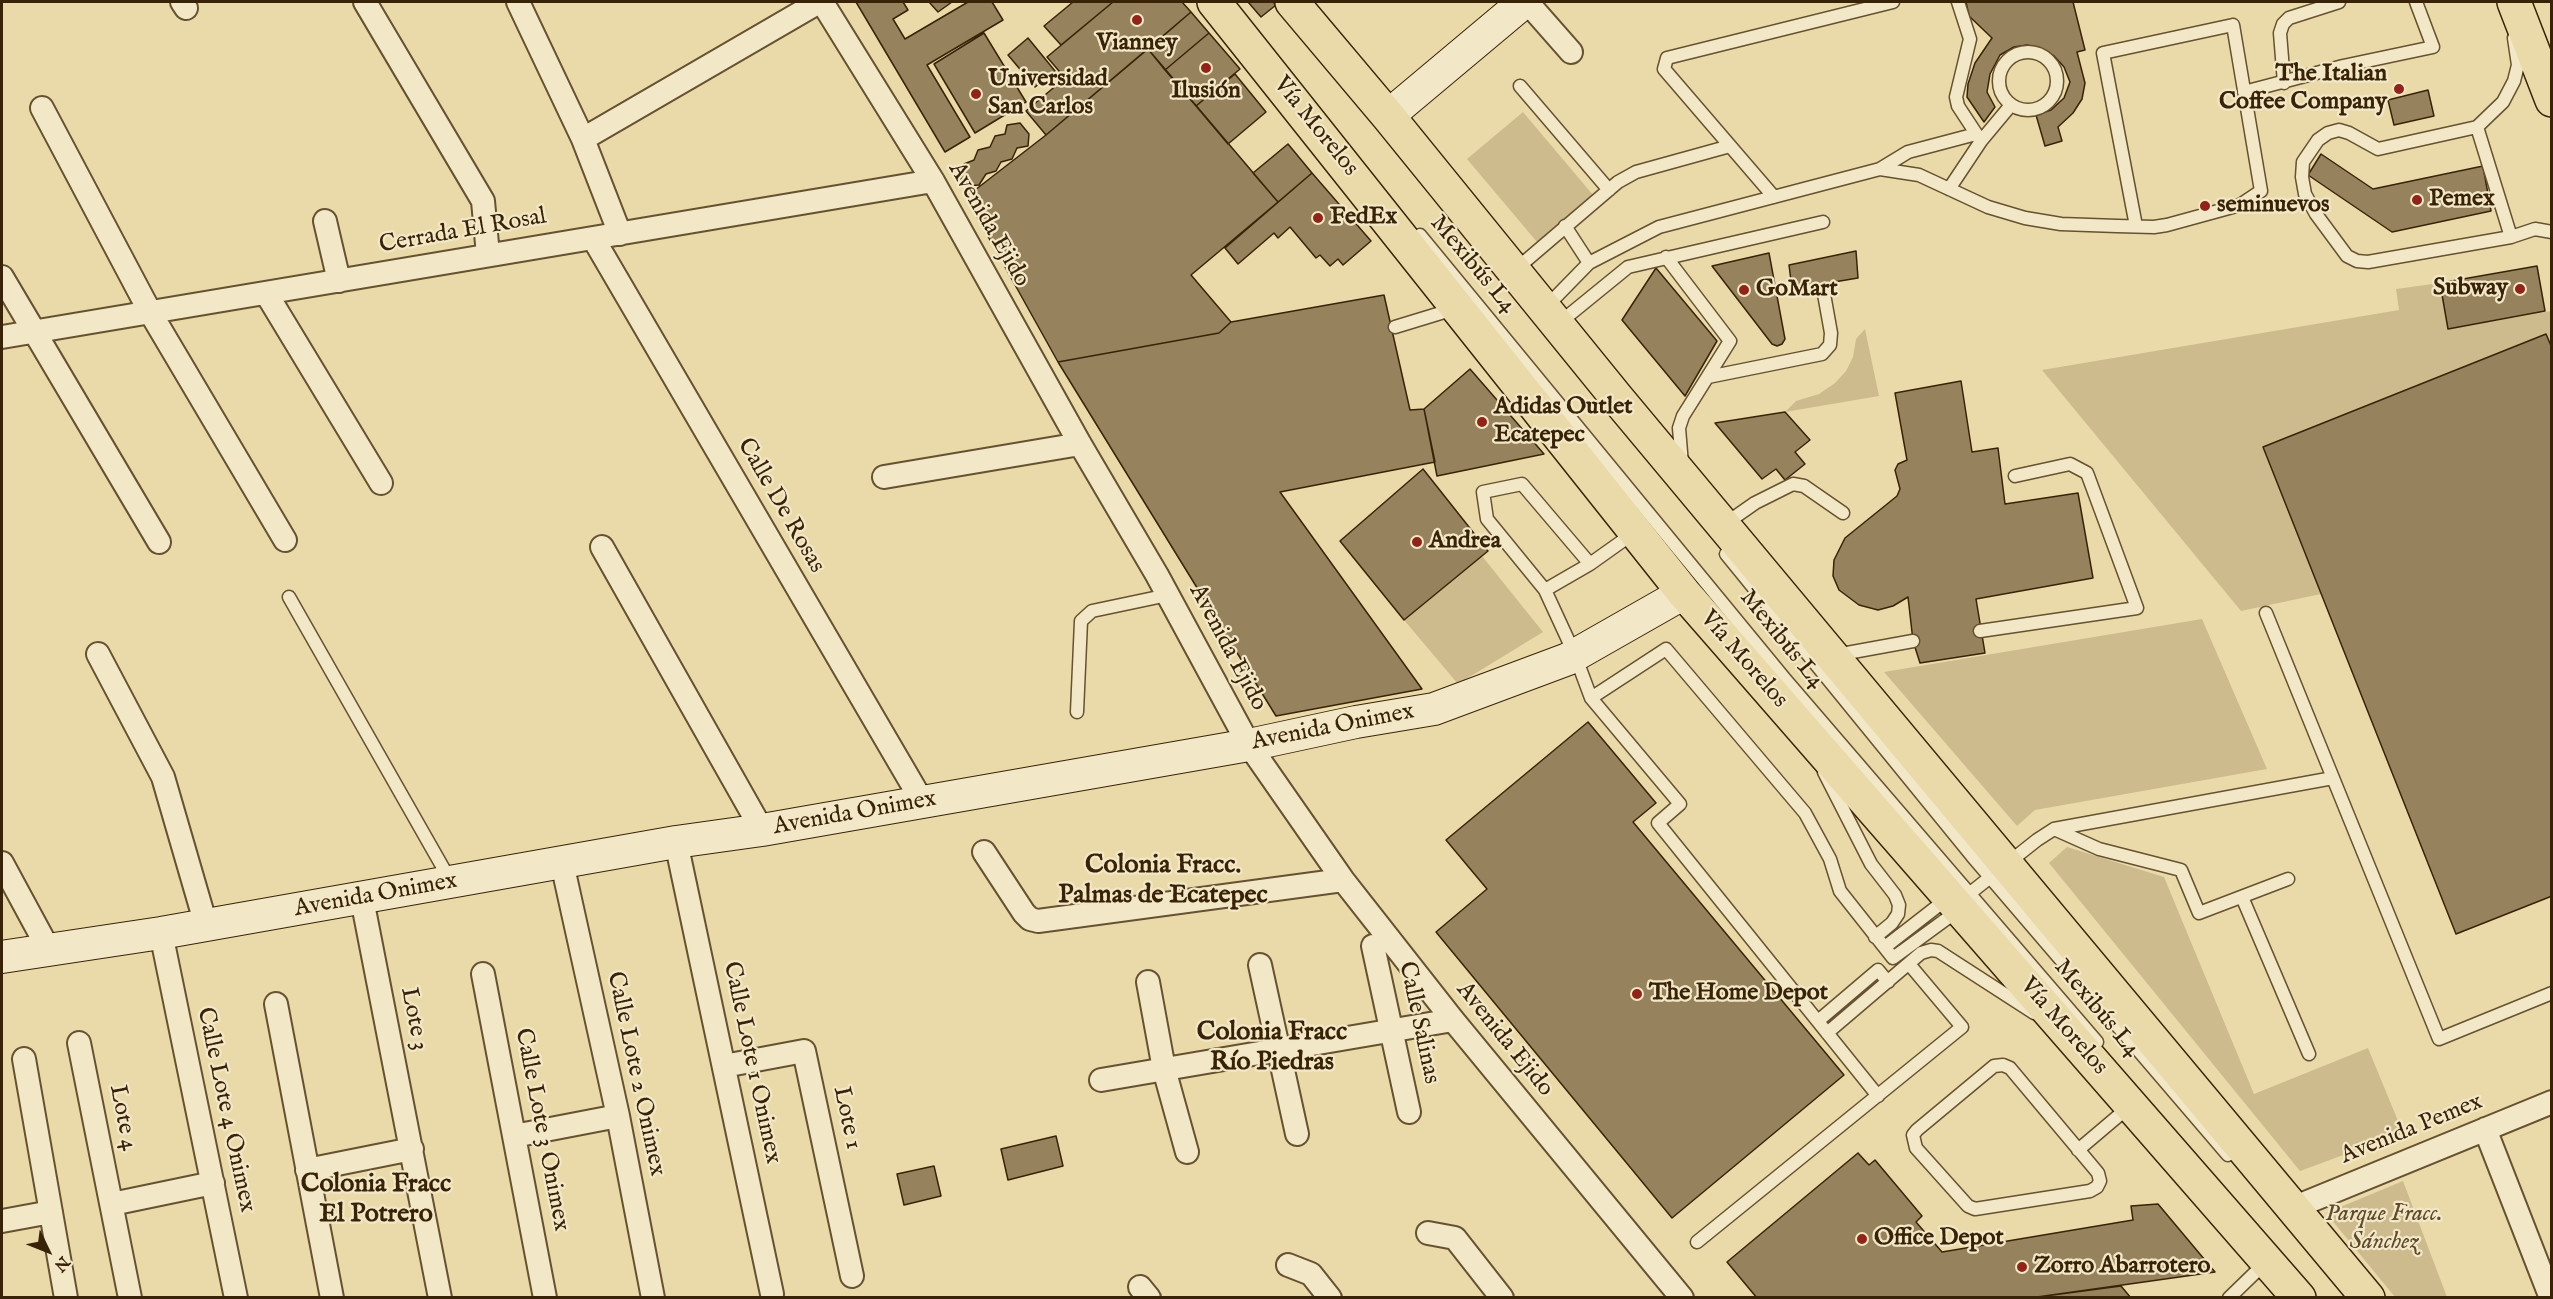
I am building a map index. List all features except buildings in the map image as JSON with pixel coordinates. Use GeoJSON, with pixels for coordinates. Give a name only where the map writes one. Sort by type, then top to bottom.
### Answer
{"type":"FeatureCollection","features":[{"type":"Feature","properties":{"kind":"main road","name":"Vía Morelos"},"geometry":{"type":"LineString","coordinates":[[1214,2],[1684,593],[1806,732],[1963,899],[2073,1038],[2298,1298]]}},
{"type":"Feature","properties":{"kind":"main road"},"geometry":{"type":"LineString","coordinates":[[2514,2],[2552,100]]}},
{"type":"Feature","properties":{"kind":"main road"},"geometry":{"type":"LineString","coordinates":[[1288,6],[1514,270],[1683,477],[1721,535],[1832,656],[1999,870],[2296,1222],[2368,1298]]}},
{"type":"Feature","properties":{"kind":"street"},"geometry":{"type":"LineString","coordinates":[[365,2],[483,201],[488,255]]}},
{"type":"Feature","properties":{"kind":"street"},"geometry":{"type":"LineString","coordinates":[[518,2],[584,140],[620,234]]}},
{"type":"Feature","properties":{"kind":"street"},"geometry":{"type":"LineString","coordinates":[[584,140],[820,2]]}},
{"type":"Feature","properties":{"kind":"street","name":"Avenida Ejido"},"geometry":{"type":"LineString","coordinates":[[820,2],[933,181],[1080,444],[1168,595],[1249,745],[1343,880],[1453,1020],[1682,1298]]}},
{"type":"Feature","properties":{"kind":"street"},"geometry":{"type":"LineString","coordinates":[[1380,116],[1525,2],[1571,52]]}},
{"type":"Feature","properties":{"kind":"street"},"geometry":{"type":"LineString","coordinates":[[42,108],[150,312],[285,540]]}},
{"type":"Feature","properties":{"kind":"street","name":"Cerrada El Rosal"},"geometry":{"type":"LineString","coordinates":[[2,337],[933,181]]}},
{"type":"Feature","properties":{"kind":"street"},"geometry":{"type":"LineString","coordinates":[[325,221],[339,281]]}},
{"type":"Feature","properties":{"kind":"street","name":"Calle De Rosas"},"geometry":{"type":"LineString","coordinates":[[593,238],[922,801]]}},
{"type":"Feature","properties":{"kind":"street"},"geometry":{"type":"LineString","coordinates":[[2,277],[159,542]]}},
{"type":"Feature","properties":{"kind":"street"},"geometry":{"type":"LineString","coordinates":[[266,293],[381,483]]}},
{"type":"Feature","properties":{"kind":"street"},"geometry":{"type":"LineString","coordinates":[[884,477],[1080,444]]}},
{"type":"Feature","properties":{"kind":"street"},"geometry":{"type":"LineString","coordinates":[[602,547],[762,830]]}},
{"type":"Feature","properties":{"kind":"street","name":"Avenida Onimex"},"geometry":{"type":"LineString","coordinates":[[2,957],[161,933],[676,842],[762,830],[1249,745],[1356,722],[1434,709],[1495,688],[1575,656],[1684,593]]}},
{"type":"Feature","properties":{"kind":"street"},"geometry":{"type":"LineString","coordinates":[[98,654],[163,777],[206,925]]}},
{"type":"Feature","properties":{"kind":"street","name":"Calle Lote 1 Onimex"},"geometry":{"type":"LineString","coordinates":[[676,842],[772,1294]]}},
{"type":"Feature","properties":{"kind":"street"},"geometry":{"type":"LineString","coordinates":[[984,852],[1024,913],[1030,919],[1038,921],[1343,880]]}},
{"type":"Feature","properties":{"kind":"street"},"geometry":{"type":"LineString","coordinates":[[2,863],[49,950]]}},
{"type":"Feature","properties":{"kind":"street","name":"Calle Lote 2 Onimex"},"geometry":{"type":"LineString","coordinates":[[562,863],[618,1116],[653,1298]]}},
{"type":"Feature","properties":{"kind":"street","name":"Lote 3"},"geometry":{"type":"LineString","coordinates":[[362,899],[440,1298]]}},
{"type":"Feature","properties":{"kind":"street","name":"Calle Lote 4 Onimex"},"geometry":{"type":"LineString","coordinates":[[161,933],[236,1298]]}},
{"type":"Feature","properties":{"kind":"street","name":"Calle Salinas"},"geometry":{"type":"LineString","coordinates":[[1373,946],[1409,1112]]}},
{"type":"Feature","properties":{"kind":"street"},"geometry":{"type":"LineString","coordinates":[[1260,965],[1297,1134]]}},
{"type":"Feature","properties":{"kind":"street","name":"Calle Lote 3 Onimex"},"geometry":{"type":"LineString","coordinates":[[483,974],[545,1298]]}},
{"type":"Feature","properties":{"kind":"street"},"geometry":{"type":"LineString","coordinates":[[1148,982],[1164,1069],[1187,1152]]}},
{"type":"Feature","properties":{"kind":"street"},"geometry":{"type":"LineString","coordinates":[[276,1005],[332,1298]]}},
{"type":"Feature","properties":{"kind":"street"},"geometry":{"type":"LineString","coordinates":[[1101,1080],[1453,1020]]}},
{"type":"Feature","properties":{"kind":"street","name":"Lote 4"},"geometry":{"type":"LineString","coordinates":[[79,1043],[130,1298]]}},
{"type":"Feature","properties":{"kind":"street","name":"Lote 1"},"geometry":{"type":"LineString","coordinates":[[724,1066],[804,1051],[852,1276]]}},
{"type":"Feature","properties":{"kind":"street"},"geometry":{"type":"LineString","coordinates":[[24,1059],[66,1298]]}},
{"type":"Feature","properties":{"kind":"street","name":"Avenida Pemex"},"geometry":{"type":"LineString","coordinates":[[2296,1222],[2485,1129],[2552,1102]]}},
{"type":"Feature","properties":{"kind":"street"},"geometry":{"type":"LineString","coordinates":[[514,1136],[618,1116]]}},
{"type":"Feature","properties":{"kind":"street"},"geometry":{"type":"LineString","coordinates":[[2485,1129],[2552,1298]]}},
{"type":"Feature","properties":{"kind":"street"},"geometry":{"type":"LineString","coordinates":[[307,1170],[412,1149]]}},
{"type":"Feature","properties":{"kind":"street"},"geometry":{"type":"LineString","coordinates":[[112,1204],[213,1183]]}},
{"type":"Feature","properties":{"kind":"street"},"geometry":{"type":"LineString","coordinates":[[2,1221],[51,1212]]}},
{"type":"Feature","properties":{"kind":"street"},"geometry":{"type":"LineString","coordinates":[[1428,1233],[1455,1238],[1502,1298]]}},
{"type":"Feature","properties":{"kind":"street"},"geometry":{"type":"LineString","coordinates":[[1288,1265],[1311,1274],[1330,1298]]}},
{"type":"Feature","properties":{"kind":"lane"},"geometry":{"type":"LineString","coordinates":[[1229,2],[1274,57]]}},
{"type":"Feature","properties":{"kind":"lane"},"geometry":{"type":"LineString","coordinates":[[1774,197],[1664,69],[1667,58],[1893,2]]}},
{"type":"Feature","properties":{"kind":"lane"},"geometry":{"type":"LineString","coordinates":[[1958,2],[1970,39],[1956,97],[1958,106],[1978,138]]}},
{"type":"Feature","properties":{"kind":"lane"},"geometry":{"type":"LineString","coordinates":[[2284,82],[2280,33],[2283,24],[2289,18],[2338,2]]}},
{"type":"Feature","properties":{"kind":"lane"},"geometry":{"type":"LineString","coordinates":[[2244,92],[2343,66],[2433,47],[2416,2]]}},
{"type":"Feature","properties":{"kind":"lane"},"geometry":{"type":"LineString","coordinates":[[2509,2],[2518,64],[2514,81],[2503,102],[2477,127],[2378,149],[2349,133],[2339,130],[2328,133],[2318,140],[2303,162],[2301,177],[2305,194],[2316,214],[2347,256],[2357,261],[2368,262],[2511,237],[2535,229],[2552,232]]}},
{"type":"Feature","properties":{"kind":"lane"},"geometry":{"type":"LineString","coordinates":[[1880,169],[1919,175],[1988,207],[2025,218],[2061,224],[2136,226],[2167,225],[2240,205],[2260,191],[2233,25],[2103,53],[2136,226]]}},
{"type":"Feature","properties":{"kind":"lane"},"geometry":{"type":"LineString","coordinates":[[2034,52],[2049,61],[2057,78],[2056,87],[2047,102],[2029,110],[2010,105],[2003,98],[1999,79],[2001,69],[2007,61],[2015,54],[2034,52]]}},
{"type":"Feature","properties":{"kind":"lane"},"geometry":{"type":"LineString","coordinates":[[1520,86],[1609,190]]}},
{"type":"Feature","properties":{"kind":"lane"},"geometry":{"type":"LineString","coordinates":[[1949,189],[1978,138],[2010,105]]}},
{"type":"Feature","properties":{"kind":"lane"},"geometry":{"type":"LineString","coordinates":[[2477,127],[2511,237]]}},
{"type":"Feature","properties":{"kind":"lane"},"geometry":{"type":"LineString","coordinates":[[1551,316],[1589,263],[1659,227],[1880,169],[1908,152],[1978,138]]}},
{"type":"Feature","properties":{"kind":"lane"},"geometry":{"type":"LineString","coordinates":[[1514,270],[1609,190],[1636,172],[1730,146]]}},
{"type":"Feature","properties":{"kind":"lane","name":"Mexibús L4"},"geometry":{"type":"LineString","coordinates":[[1409,222],[1963,899],[2103,1049]]}},
{"type":"Feature","properties":{"kind":"lane"},"geometry":{"type":"LineString","coordinates":[[1551,316],[1628,267],[1822,222]]}},
{"type":"Feature","properties":{"kind":"lane"},"geometry":{"type":"LineString","coordinates":[[1565,226],[1589,263]]}},
{"type":"Feature","properties":{"kind":"lane"},"geometry":{"type":"LineString","coordinates":[[1666,258],[1730,341],[1683,416],[1679,428],[1683,477]]}},
{"type":"Feature","properties":{"kind":"lane"},"geometry":{"type":"LineString","coordinates":[[1708,376],[1822,354],[1830,345],[1831,333],[1824,294]]}},
{"type":"Feature","properties":{"kind":"lane"},"geometry":{"type":"LineString","coordinates":[[1395,327],[1459,308]]}},
{"type":"Feature","properties":{"kind":"lane"},"geometry":{"type":"LineString","coordinates":[[1980,631],[2137,608],[2087,473],[2070,464],[2015,476]]}},
{"type":"Feature","properties":{"kind":"lane"},"geometry":{"type":"LineString","coordinates":[[1590,564],[1522,484],[1483,492],[1487,519],[1545,590],[1591,698],[1680,804],[1658,823],[1878,1095]]}},
{"type":"Feature","properties":{"kind":"lane"},"geometry":{"type":"LineString","coordinates":[[1721,535],[1755,503],[1793,484],[1804,486],[1843,513]]}},
{"type":"Feature","properties":{"kind":"lane"},"geometry":{"type":"LineString","coordinates":[[1545,590],[1590,564],[1636,532]]}},
{"type":"Feature","properties":{"kind":"lane","name":"Mexibús L4"},"geometry":{"type":"LineString","coordinates":[[1721,535],[1999,870],[2235,1164]]}},
{"type":"Feature","properties":{"kind":"lane"},"geometry":{"type":"LineString","coordinates":[[1077,712],[1081,621],[1092,611],[1168,595]]}},
{"type":"Feature","properties":{"kind":"lane"},"geometry":{"type":"LineString","coordinates":[[289,597],[451,882]]}},
{"type":"Feature","properties":{"kind":"lane"},"geometry":{"type":"LineString","coordinates":[[2265,613],[2439,1039],[2552,993]]}},
{"type":"Feature","properties":{"kind":"lane"},"geometry":{"type":"LineString","coordinates":[[1832,656],[1912,641]]}},
{"type":"Feature","properties":{"kind":"lane"},"geometry":{"type":"LineString","coordinates":[[1591,698],[1666,649],[1805,813],[1830,859],[1840,891],[1893,958],[1949,917],[1963,899],[2054,829],[2333,778]]}},
{"type":"Feature","properties":{"kind":"lane"},"geometry":{"type":"LineString","coordinates":[[1806,732],[1842,810],[1871,864],[1895,895],[1899,905],[1898,914],[1892,923],[1875,937]]}},
{"type":"Feature","properties":{"kind":"lane"},"geometry":{"type":"LineString","coordinates":[[2054,829],[2099,849],[2181,870],[2199,913],[2288,879]]}},
{"type":"Feature","properties":{"kind":"lane"},"geometry":{"type":"LineString","coordinates":[[2242,897],[2309,1054]]}},
{"type":"Feature","properties":{"kind":"lane"},"geometry":{"type":"LineString","coordinates":[[1827,1033],[1922,953],[1931,950],[1938,951],[2073,1038]]}},
{"type":"Feature","properties":{"kind":"lane"},"geometry":{"type":"LineString","coordinates":[[1697,1242],[1962,1027],[1909,964]]}},
{"type":"Feature","properties":{"kind":"lane"},"geometry":{"type":"LineString","coordinates":[[1818,1021],[1878,970],[1888,982]]}},
{"type":"Feature","properties":{"kind":"lane"},"geometry":{"type":"LineString","coordinates":[[2003,1065],[2010,1068],[2078,1150],[2098,1173],[2100,1181],[2097,1187],[2090,1191],[1974,1209],[1968,1206],[1916,1148],[1913,1135],[1994,1066],[2003,1065]]}},
{"type":"Feature","properties":{"kind":"lane"},"geometry":{"type":"LineString","coordinates":[[2078,1150],[2131,1106]]}},
{"type":"Feature","properties":{"kind":"lane"},"geometry":{"type":"LineString","coordinates":[[2171,1132],[2309,1298]]}},
{"type":"Feature","properties":{"kind":"lane"},"geometry":{"type":"LineString","coordinates":[[2296,1222],[2354,1298]]}},
{"type":"Feature","properties":{"kind":"lane"},"geometry":{"type":"LineString","coordinates":[[2229,1298],[2266,1261]]}},
{"type":"Feature","properties":{"kind":"green space"},"geometry":{"type":"Polygon","coordinates":[[[1523,112],[1593,195],[1537,242],[1467,159],[1523,112]]]}},
{"type":"Feature","properties":{"kind":"green space"},"geometry":{"type":"Polygon","coordinates":[[[2440,283],[2449,329],[2551,311],[2551,348],[2545,334],[2263,447],[2321,594],[2241,611],[2042,370],[2399,310],[2396,289],[2440,283]]]}},
{"type":"Feature","properties":{"kind":"green space"},"geometry":{"type":"Polygon","coordinates":[[[1865,329],[1879,396],[1785,412],[1796,401],[1819,394],[1835,383],[1846,371],[1853,357],[1856,339],[1865,329]]]}},
{"type":"Feature","properties":{"kind":"green space"},"geometry":{"type":"Polygon","coordinates":[[[1482,556],[1543,632],[1458,684],[1404,620],[1482,556]]]}},
{"type":"Feature","properties":{"kind":"green space"},"geometry":{"type":"Polygon","coordinates":[[[2202,619],[2267,769],[2035,810],[2017,826],[1884,672],[2202,619]]]}},
{"type":"Feature","properties":{"kind":"green space"},"geometry":{"type":"Polygon","coordinates":[[[2067,847],[2164,877],[2254,1094],[2368,1048],[2403,1133],[2300,1171],[2049,863],[2067,847]]]}},
{"type":"Feature","properties":{"kind":"green space","name":"Parque Fracc. Sánchez"},"geometry":{"type":"Polygon","coordinates":[[[2403,1181],[2447,1297],[2395,1297],[2326,1213],[2403,1181]]]}},
{"type":"Feature","properties":{"kind":"place","name":"Vianney"},"geometry":{"type":"Point","coordinates":[1137,20]}},
{"type":"Feature","properties":{"kind":"place","name":"Ilusión"},"geometry":{"type":"Point","coordinates":[1206,68]}},
{"type":"Feature","properties":{"kind":"place","name":"The Italian Coffee Company"},"geometry":{"type":"Point","coordinates":[2399,89]}},
{"type":"Feature","properties":{"kind":"place","name":"Universidad San Carlos"},"geometry":{"type":"Point","coordinates":[976,94]}},
{"type":"Feature","properties":{"kind":"place","name":"Pemex"},"geometry":{"type":"Point","coordinates":[2417,200]}},
{"type":"Feature","properties":{"kind":"place","name":"seminuevos"},"geometry":{"type":"Point","coordinates":[2205,206]}},
{"type":"Feature","properties":{"kind":"place","name":"FedEx"},"geometry":{"type":"Point","coordinates":[1318,218]}},
{"type":"Feature","properties":{"kind":"place","name":"Subway"},"geometry":{"type":"Point","coordinates":[2520,289]}},
{"type":"Feature","properties":{"kind":"place","name":"GoMart"},"geometry":{"type":"Point","coordinates":[1744,290]}},
{"type":"Feature","properties":{"kind":"place","name":"Adidas Outlet Ecatepec"},"geometry":{"type":"Point","coordinates":[1482,422]}},
{"type":"Feature","properties":{"kind":"place","name":"Andrea"},"geometry":{"type":"Point","coordinates":[1417,542]}},
{"type":"Feature","properties":{"kind":"place","name":"The Home Depot"},"geometry":{"type":"Point","coordinates":[1637,994]}},
{"type":"Feature","properties":{"kind":"place","name":"Office Depot"},"geometry":{"type":"Point","coordinates":[1862,1239]}},
{"type":"Feature","properties":{"kind":"place","name":"Zorro Abarrotero"},"geometry":{"type":"Point","coordinates":[2022,1267]}},
{"type":"Feature","properties":{"kind":"district","name":"Colonia Fracc. Palmas de Ecatepec"},"geometry":{"type":"Point","coordinates":[1163,882]}},
{"type":"Feature","properties":{"kind":"district","name":"Colonia Fracc Río Piedras"},"geometry":{"type":"Point","coordinates":[1272,1049]}},
{"type":"Feature","properties":{"kind":"district","name":"Colonia Fracc El Potrero"},"geometry":{"type":"Point","coordinates":[376,1201]}}]}
